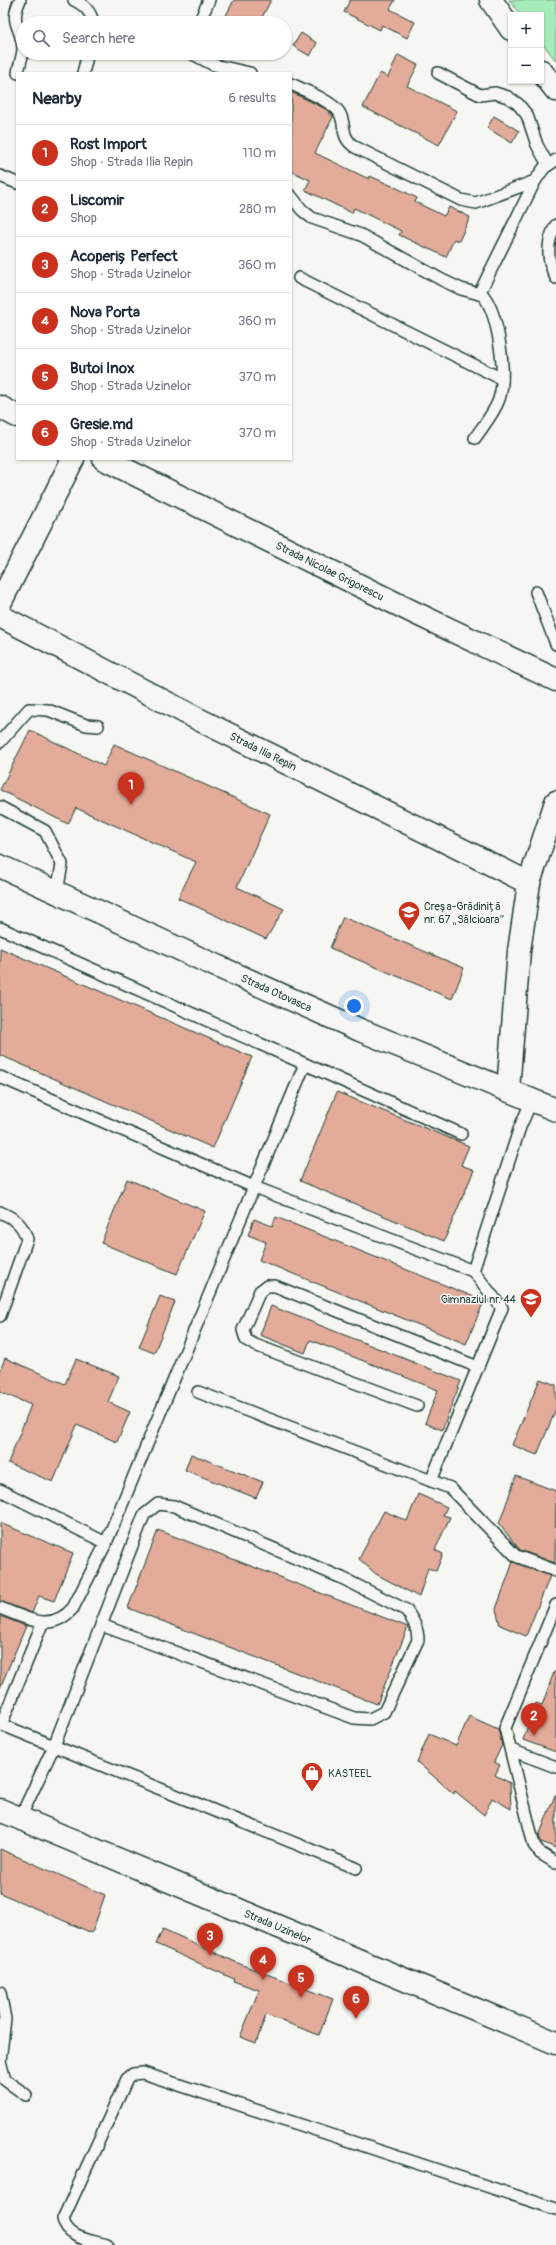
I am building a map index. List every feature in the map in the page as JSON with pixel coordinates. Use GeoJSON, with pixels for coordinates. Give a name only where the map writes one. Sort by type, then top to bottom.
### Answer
{"type":"FeatureCollection","features":[{"type":"Feature","properties":{"kind":"street"},"geometry":{"type":"LineString","coordinates":[[491,0],[508,25]]}},
{"type":"Feature","properties":{"kind":"street"},"geometry":{"type":"LineString","coordinates":[[544,75],[556,90]]}},
{"type":"Feature","properties":{"kind":"street"},"geometry":{"type":"LineString","coordinates":[[0,407],[16,415]]}},
{"type":"Feature","properties":{"kind":"street"},"geometry":{"type":"LineString","coordinates":[[0,603],[72,460]]}},
{"type":"Feature","properties":{"kind":"street","name":"Strada Nicolae Grigorescu"},"geometry":{"type":"LineString","coordinates":[[106,460],[415,613],[540,674],[556,680]]}},
{"type":"Feature","properties":{"kind":"street","name":"Strada Ilia Repin"},"geometry":{"type":"LineString","coordinates":[[0,616],[200,720],[529,883]]}},
{"type":"Feature","properties":{"kind":"street"},"geometry":{"type":"LineString","coordinates":[[508,1090],[519,951],[529,883],[556,802]]}},
{"type":"Feature","properties":{"kind":"street","name":"Strada Otovasca"},"geometry":{"type":"LineString","coordinates":[[0,866],[360,1030],[556,1110]]}},
{"type":"Feature","properties":{"kind":"street","name":"Strada Uzinelor"},"geometry":{"type":"LineString","coordinates":[[0,1810],[554,2041]]}},
{"type":"Feature","properties":{"kind":"lane"},"geometry":{"type":"LineString","coordinates":[[16,23],[15,12],[20,0]]}},
{"type":"Feature","properties":{"kind":"lane"},"geometry":{"type":"LineString","coordinates":[[74,0],[85,6],[91,16]]}},
{"type":"Feature","properties":{"kind":"lane"},"geometry":{"type":"LineString","coordinates":[[201,16],[209,0]]}},
{"type":"Feature","properties":{"kind":"lane"},"geometry":{"type":"LineString","coordinates":[[18,72],[21,60]]}},
{"type":"Feature","properties":{"kind":"lane"},"geometry":{"type":"LineString","coordinates":[[83,72],[86,60]]}},
{"type":"Feature","properties":{"kind":"lane"},"geometry":{"type":"LineString","coordinates":[[200,60],[212,69],[240,72]]}},
{"type":"Feature","properties":{"kind":"lane"},"geometry":{"type":"LineString","coordinates":[[438,73],[480,95],[496,93],[508,97],[518,104],[527,115],[537,145],[552,163],[535,180],[479,294]]}},
{"type":"Feature","properties":{"kind":"lane"},"geometry":{"type":"LineString","coordinates":[[292,85],[336,108],[341,116],[348,142],[355,147],[461,200],[476,203],[535,180]]}},
{"type":"Feature","properties":{"kind":"lane"},"geometry":{"type":"LineString","coordinates":[[0,176],[16,183]]}},
{"type":"Feature","properties":{"kind":"lane"},"geometry":{"type":"LineString","coordinates":[[292,197],[302,210],[312,218],[361,235],[442,280],[461,289],[483,295],[491,308],[500,348],[503,386],[499,401],[475,438]]}},
{"type":"Feature","properties":{"kind":"lane"},"geometry":{"type":"LineString","coordinates":[[556,225],[551,233],[549,247],[550,266],[556,278]]}},
{"type":"Feature","properties":{"kind":"lane"},"geometry":{"type":"LineString","coordinates":[[299,278],[502,379]]}},
{"type":"Feature","properties":{"kind":"lane"},"geometry":{"type":"LineString","coordinates":[[536,592],[556,644]]}},
{"type":"Feature","properties":{"kind":"lane"},"geometry":{"type":"LineString","coordinates":[[0,742],[29,710],[48,710],[86,725],[98,726]]}},
{"type":"Feature","properties":{"kind":"lane"},"geometry":{"type":"LineString","coordinates":[[0,807],[46,831],[62,864],[56,892]]}},
{"type":"Feature","properties":{"kind":"lane"},"geometry":{"type":"LineString","coordinates":[[0,928],[461,1134]]}},
{"type":"Feature","properties":{"kind":"lane"},"geometry":{"type":"LineString","coordinates":[[0,1608],[42,1624],[65,1617],[73,1608],[106,1543],[305,1064]]}},
{"type":"Feature","properties":{"kind":"lane"},"geometry":{"type":"LineString","coordinates":[[0,1077],[254,1187],[473,1271],[502,1308],[431,1482]]}},
{"type":"Feature","properties":{"kind":"lane"},"geometry":{"type":"LineString","coordinates":[[473,1271],[520,1127],[532,1100]]}},
{"type":"Feature","properties":{"kind":"lane"},"geometry":{"type":"LineString","coordinates":[[0,1212],[16,1219],[23,1227],[27,1239],[0,1316]]}},
{"type":"Feature","properties":{"kind":"lane"},"geometry":{"type":"LineString","coordinates":[[417,1406],[254,1345],[246,1340],[243,1330],[260,1290],[267,1286],[275,1286],[478,1367]]}},
{"type":"Feature","properties":{"kind":"lane"},"geometry":{"type":"LineString","coordinates":[[198,1392],[450,1488],[516,1556],[556,1571]]}},
{"type":"Feature","properties":{"kind":"lane"},"geometry":{"type":"LineString","coordinates":[[0,1490],[106,1543]]}},
{"type":"Feature","properties":{"kind":"lane"},"geometry":{"type":"LineString","coordinates":[[20,1818],[54,1746],[101,1625],[144,1515],[158,1504],[174,1506],[342,1578],[406,1610],[415,1625],[418,1640],[384,1712],[370,1719],[354,1718],[101,1625]]}},
{"type":"Feature","properties":{"kind":"lane"},"geometry":{"type":"LineString","coordinates":[[556,1605],[505,1728],[536,1850],[556,1863]]}},
{"type":"Feature","properties":{"kind":"lane"},"geometry":{"type":"LineString","coordinates":[[42,1624],[1,1724],[356,1868]]}},
{"type":"Feature","properties":{"kind":"lane"},"geometry":{"type":"LineString","coordinates":[[511,1750],[556,1767]]}},
{"type":"Feature","properties":{"kind":"lane"},"geometry":{"type":"LineString","coordinates":[[0,1992],[5,2019],[0,2060],[4,2080],[26,2095]]}},
{"type":"Feature","properties":{"kind":"lane"},"geometry":{"type":"LineString","coordinates":[[107,2245],[73,2235],[65,2228],[64,2219],[127,2079],[133,2074],[151,2076],[556,2209]]}},
{"type":"Feature","properties":{"kind":"green space"},"geometry":{"type":"Polygon","coordinates":[[[509,0],[556,0],[556,61],[544,45],[544,12],[519,12],[509,0]]]}},
{"type":"Feature","properties":{"kind":"building"},"geometry":{"type":"Polygon","coordinates":[[[234,0],[271,0],[263,16],[226,16],[234,0]]]}},
{"type":"Feature","properties":{"kind":"building"},"geometry":{"type":"Polygon","coordinates":[[[350,0],[395,0],[390,9],[415,22],[407,38],[382,25],[380,30],[344,12],[350,0]]]}},
{"type":"Feature","properties":{"kind":"building"},"geometry":{"type":"Polygon","coordinates":[[[301,33],[317,43],[310,56],[293,46],[301,33]]]}},
{"type":"Feature","properties":{"kind":"building"},"geometry":{"type":"Polygon","coordinates":[[[398,55],[418,65],[407,86],[457,111],[439,145],[363,107],[380,73],[388,77],[398,55]]]}},
{"type":"Feature","properties":{"kind":"building"},"geometry":{"type":"Polygon","coordinates":[[[292,92],[326,109],[333,117],[315,153],[369,179],[370,176],[399,189],[417,198],[415,202],[444,216],[449,207],[470,217],[459,241],[454,239],[446,257],[399,235],[401,231],[354,208],[352,213],[305,190],[310,180],[292,171],[292,92]]]}},
{"type":"Feature","properties":{"kind":"building"},"geometry":{"type":"Polygon","coordinates":[[[494,116],[519,131],[512,143],[487,128],[494,116]]]}},
{"type":"Feature","properties":{"kind":"building"},"geometry":{"type":"Polygon","coordinates":[[[30,730],[104,766],[114,744],[270,814],[237,887],[284,909],[266,939],[178,898],[196,862],[76,808],[68,824],[0,790],[30,730]]]}},
{"type":"Feature","properties":{"kind":"building"},"geometry":{"type":"Polygon","coordinates":[[[343,917],[464,968],[452,999],[330,948],[343,917]]]}},
{"type":"Feature","properties":{"kind":"building"},"geometry":{"type":"Polygon","coordinates":[[[0,948],[252,1057],[213,1148],[0,1055],[0,948]]]}},
{"type":"Feature","properties":{"kind":"building"},"geometry":{"type":"Polygon","coordinates":[[[337,1092],[469,1146],[461,1165],[474,1170],[444,1241],[300,1181],[337,1092]]]}},
{"type":"Feature","properties":{"kind":"building"},"geometry":{"type":"Polygon","coordinates":[[[127,1179],[205,1211],[177,1274],[101,1243],[127,1179]]]}},
{"type":"Feature","properties":{"kind":"building"},"geometry":{"type":"Polygon","coordinates":[[[276,1217],[484,1301],[466,1344],[259,1260],[266,1242],[248,1235],[254,1219],[272,1226],[276,1217]]]}},
{"type":"Feature","properties":{"kind":"building"},"geometry":{"type":"Polygon","coordinates":[[[160,1296],[175,1302],[154,1353],[139,1347],[160,1296]]]}},
{"type":"Feature","properties":{"kind":"building"},"geometry":{"type":"Polygon","coordinates":[[[271,1306],[461,1381],[442,1430],[425,1423],[438,1390],[310,1340],[305,1353],[260,1335],[271,1306]]]}},
{"type":"Feature","properties":{"kind":"building"},"geometry":{"type":"Polygon","coordinates":[[[5,1358],[65,1384],[76,1359],[119,1376],[108,1402],[130,1412],[117,1442],[77,1425],[53,1482],[8,1463],[31,1405],[0,1392],[0,1371],[5,1358]]]}},
{"type":"Feature","properties":{"kind":"building"},"geometry":{"type":"Polygon","coordinates":[[[540,1379],[556,1385],[556,1409],[537,1455],[512,1445],[540,1379]]]}},
{"type":"Feature","properties":{"kind":"building"},"geometry":{"type":"Polygon","coordinates":[[[191,1454],[263,1482],[256,1498],[185,1470],[191,1454]]]}},
{"type":"Feature","properties":{"kind":"building"},"geometry":{"type":"Polygon","coordinates":[[[516,1476],[556,1491],[555,1563],[520,1550],[499,1524],[516,1476]]]}},
{"type":"Feature","properties":{"kind":"building"},"geometry":{"type":"Polygon","coordinates":[[[418,1494],[447,1507],[443,1515],[450,1517],[435,1550],[443,1554],[436,1571],[428,1568],[419,1597],[376,1574],[359,1559],[384,1511],[407,1521],[418,1494]]]}},
{"type":"Feature","properties":{"kind":"building"},"geometry":{"type":"Polygon","coordinates":[[[0,1523],[73,1553],[54,1601],[39,1596],[32,1613],[0,1601],[0,1523]]]}},
{"type":"Feature","properties":{"kind":"building"},"geometry":{"type":"Polygon","coordinates":[[[158,1530],[408,1627],[377,1704],[128,1608],[158,1530]]]}},
{"type":"Feature","properties":{"kind":"building"},"geometry":{"type":"Polygon","coordinates":[[[513,1562],[550,1576],[526,1636],[500,1625],[496,1609],[513,1562]]]}},
{"type":"Feature","properties":{"kind":"building"},"geometry":{"type":"Polygon","coordinates":[[[0,1616],[26,1626],[0,1688],[0,1616]]]}},
{"type":"Feature","properties":{"kind":"building"},"geometry":{"type":"Polygon","coordinates":[[[554,1672],[556,1672],[556,1752],[523,1740],[536,1703],[542,1705],[554,1672]]]}},
{"type":"Feature","properties":{"kind":"building"},"geometry":{"type":"Polygon","coordinates":[[[469,1716],[498,1729],[502,1745],[494,1762],[500,1765],[495,1775],[510,1783],[511,1809],[492,1798],[484,1815],[455,1791],[454,1794],[417,1762],[429,1734],[456,1746],[469,1716]]]}},
{"type":"Feature","properties":{"kind":"building"},"geometry":{"type":"Polygon","coordinates":[[[555,1795],[556,1848],[541,1842],[539,1836],[555,1795]]]}},
{"type":"Feature","properties":{"kind":"building"},"geometry":{"type":"Polygon","coordinates":[[[0,1849],[105,1895],[92,1933],[0,1893],[0,1849]]]}},
{"type":"Feature","properties":{"kind":"building"},"geometry":{"type":"Polygon","coordinates":[[[163,1929],[240,1964],[333,1999],[319,2035],[266,2015],[256,2043],[240,2037],[259,1990],[233,1981],[234,1979],[156,1944],[163,1929]]]}},
{"type":"Feature","properties":{"kind":"place","name":"Rost Import"},"geometry":{"type":"Point","coordinates":[131,805]}},
{"type":"Feature","properties":{"kind":"place","name":"Creșa-Grădiniță nr. 67 „Sălcioara”"},"geometry":{"type":"Point","coordinates":[409,932]}},
{"type":"Feature","properties":{"kind":"place","name":"Gimnaziul nr. 44"},"geometry":{"type":"Point","coordinates":[531,1318]}},
{"type":"Feature","properties":{"kind":"place","name":"Liscomir"},"geometry":{"type":"Point","coordinates":[534,1736]}},
{"type":"Feature","properties":{"kind":"place","name":"KASTEEL"},"geometry":{"type":"Point","coordinates":[312,1792]}},
{"type":"Feature","properties":{"kind":"place","name":"Acoperiș Perfect"},"geometry":{"type":"Point","coordinates":[210,1956]}},
{"type":"Feature","properties":{"kind":"place","name":"Nova Porta"},"geometry":{"type":"Point","coordinates":[263,1980]}},
{"type":"Feature","properties":{"kind":"place","name":"Butoi Inox"},"geometry":{"type":"Point","coordinates":[301,1998]}},
{"type":"Feature","properties":{"kind":"place","name":"Gresie.md"},"geometry":{"type":"Point","coordinates":[356,2019]}}]}
